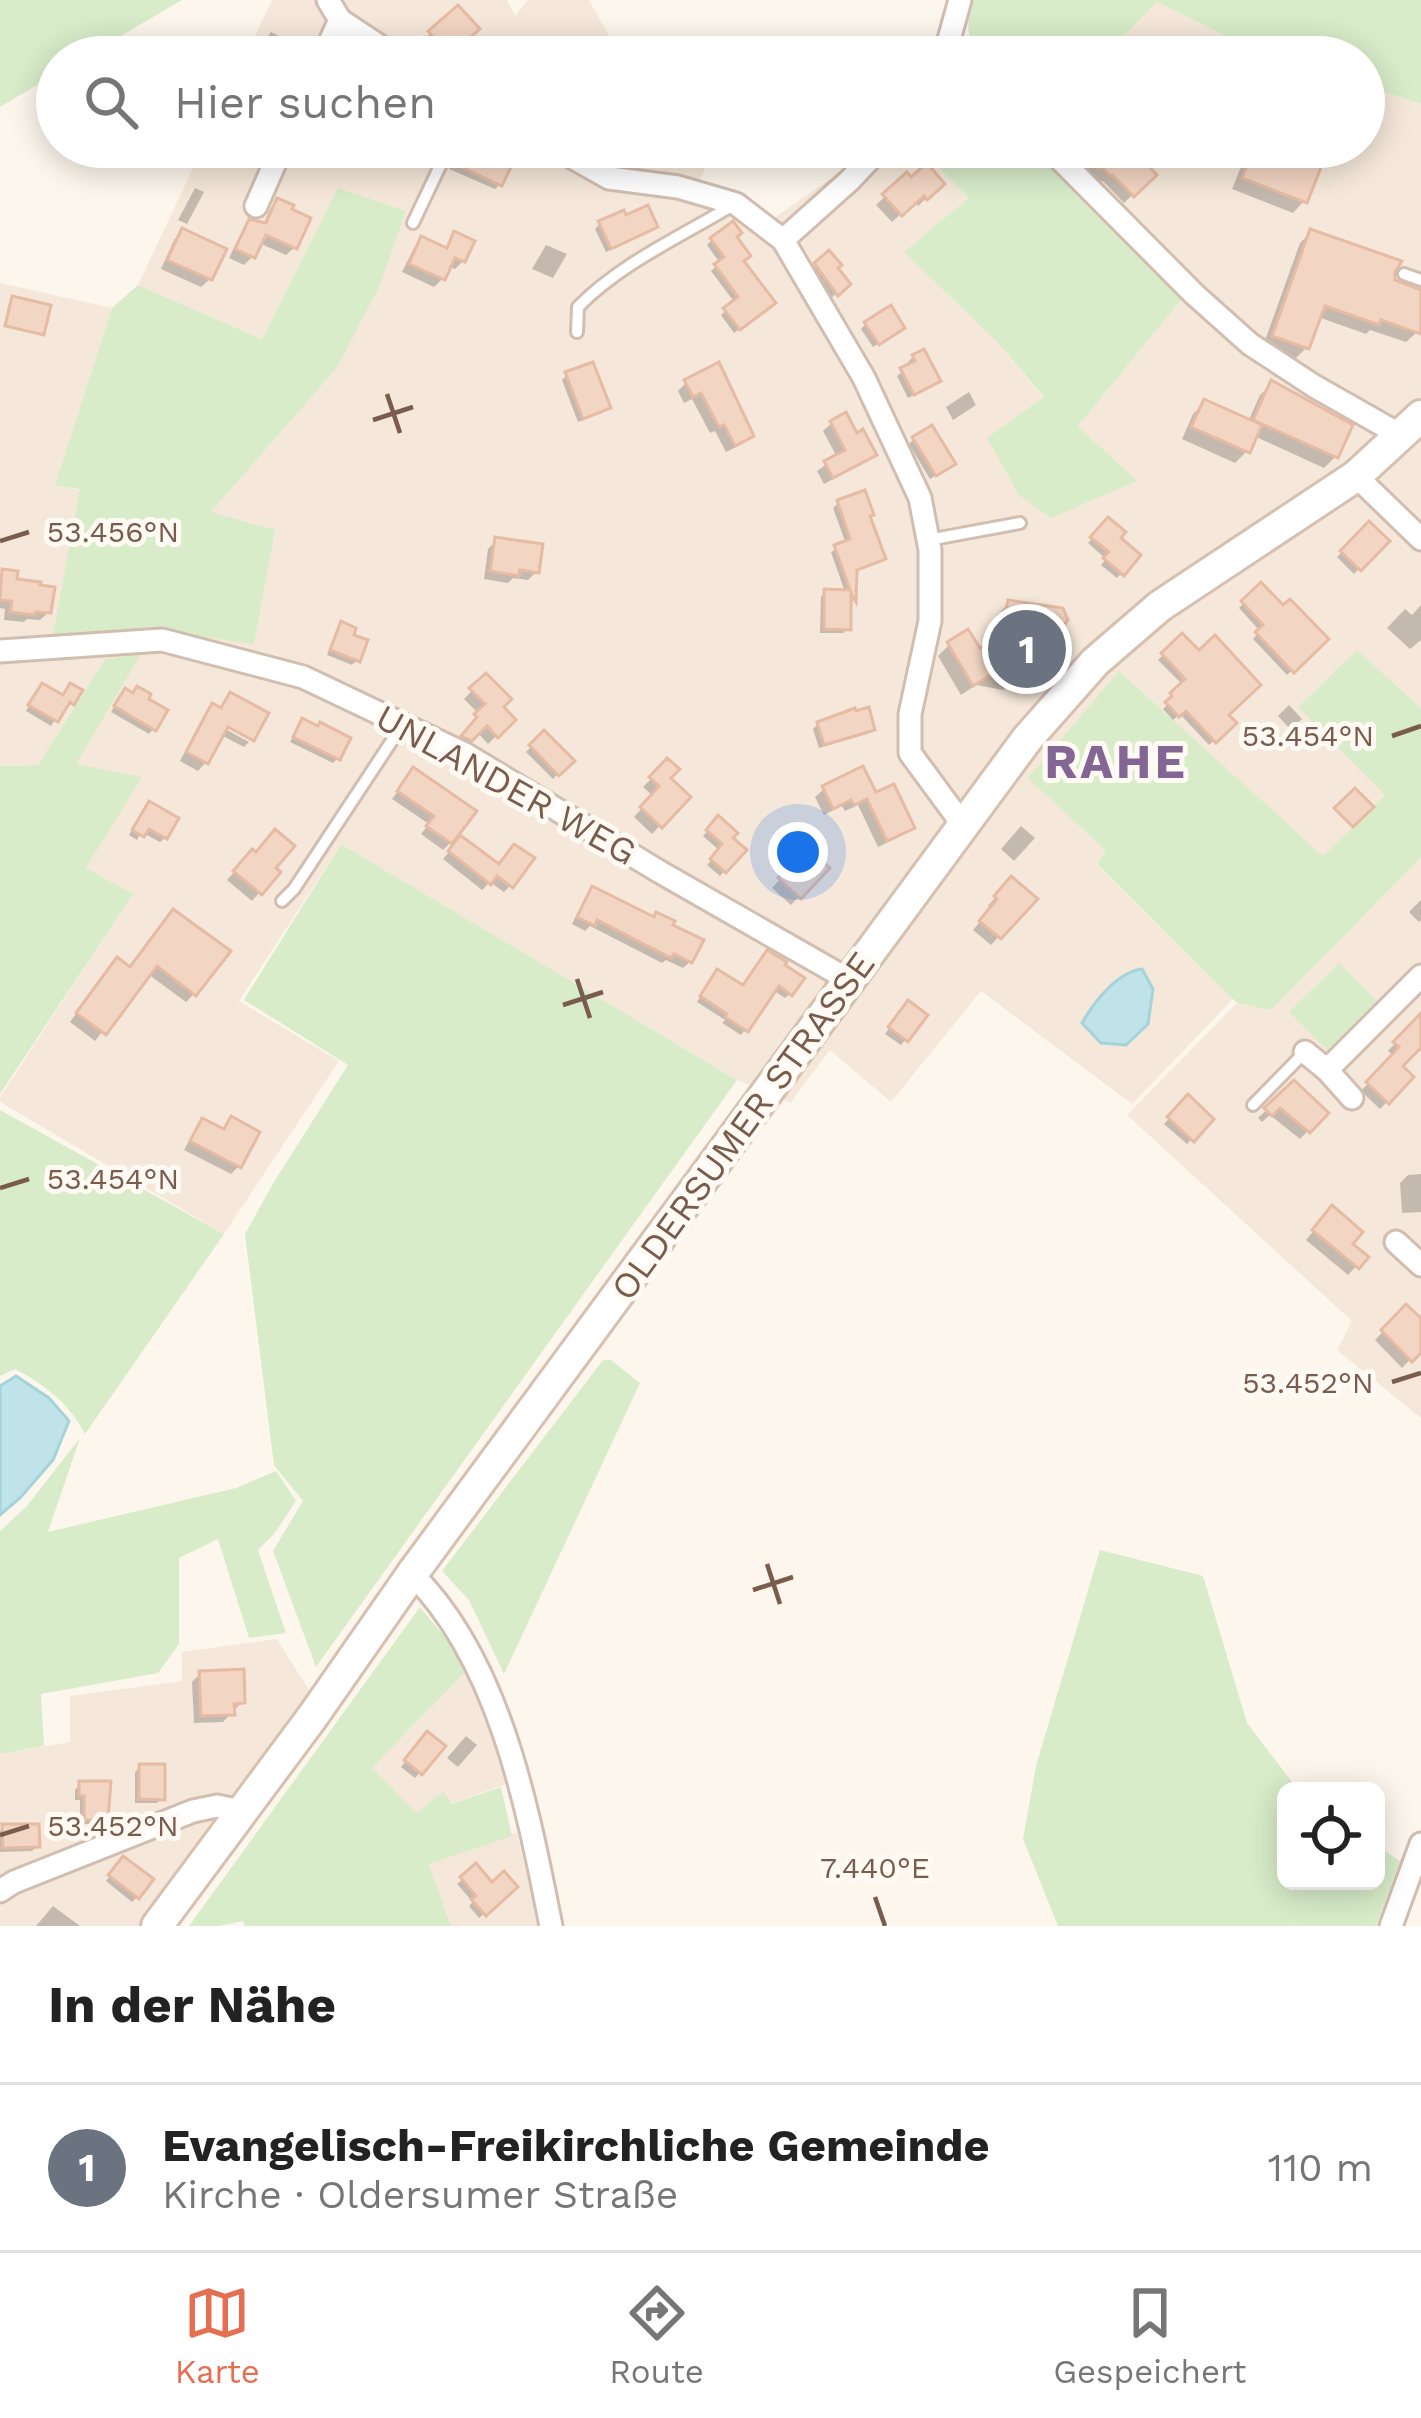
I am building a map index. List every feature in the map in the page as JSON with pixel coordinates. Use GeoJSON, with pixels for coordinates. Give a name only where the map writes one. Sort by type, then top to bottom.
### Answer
{"type":"FeatureCollection","features":[{"type":"Feature","properties":{"kind":"main road","name":"OLDERSUMER STRASSE"},"geometry":{"type":"LineString","coordinates":[[157,1926],[1027,740],[1095,662],[1160,606],[1356,476],[1412,426]]}},
{"type":"Feature","properties":{"kind":"street"},"geometry":{"type":"LineString","coordinates":[[948,36],[959,0]]}},
{"type":"Feature","properties":{"kind":"street"},"geometry":{"type":"LineString","coordinates":[[334,10],[368,36]]}},
{"type":"Feature","properties":{"kind":"street"},"geometry":{"type":"LineString","coordinates":[[256,206],[273,168]]}},
{"type":"Feature","properties":{"kind":"street"},"geometry":{"type":"LineString","coordinates":[[591,168],[609,178],[678,187],[736,204],[783,240],[864,377],[920,498],[928,539],[930,621],[910,714],[910,754],[963,825]]}},
{"type":"Feature","properties":{"kind":"street"},"geometry":{"type":"LineString","coordinates":[[783,240],[861,168]]}},
{"type":"Feature","properties":{"kind":"street"},"geometry":{"type":"LineString","coordinates":[[1069,168],[1250,344],[1314,386],[1412,426]]}},
{"type":"Feature","properties":{"kind":"street"},"geometry":{"type":"LineString","coordinates":[[1356,476],[1421,538]]}},
{"type":"Feature","properties":{"kind":"street","name":"UNLANDER WEG"},"geometry":{"type":"LineString","coordinates":[[0,651],[162,640],[303,676],[465,754],[849,980]]}},
{"type":"Feature","properties":{"kind":"street"},"geometry":{"type":"LineString","coordinates":[[1327,1070],[1421,976]]}},
{"type":"Feature","properties":{"kind":"street"},"geometry":{"type":"LineString","coordinates":[[1305,1052],[1352,1099]]}},
{"type":"Feature","properties":{"kind":"street"},"geometry":{"type":"LineString","coordinates":[[1396,1242],[1421,1265]]}},
{"type":"Feature","properties":{"kind":"street"},"geometry":{"type":"LineString","coordinates":[[412,1574],[453,1628],[484,1682],[528,1809],[550,1926]]}},
{"type":"Feature","properties":{"kind":"street"},"geometry":{"type":"LineString","coordinates":[[0,1891],[193,1811],[217,1806],[241,1810]]}},
{"type":"Feature","properties":{"kind":"street"},"geometry":{"type":"LineString","coordinates":[[1390,1926],[1421,1844]]}},
{"type":"Feature","properties":{"kind":"lane"},"geometry":{"type":"LineString","coordinates":[[413,223],[439,168]]}},
{"type":"Feature","properties":{"kind":"lane"},"geometry":{"type":"LineString","coordinates":[[577,332],[578,307],[592,293],[736,204]]}},
{"type":"Feature","properties":{"kind":"lane"},"geometry":{"type":"LineString","coordinates":[[1404,274],[1421,280]]}},
{"type":"Feature","properties":{"kind":"lane"},"geometry":{"type":"LineString","coordinates":[[928,539],[1020,523]]}},
{"type":"Feature","properties":{"kind":"lane"},"geometry":{"type":"LineString","coordinates":[[282,901],[403,724]]}},
{"type":"Feature","properties":{"kind":"lane"},"geometry":{"type":"LineString","coordinates":[[1253,1105],[1305,1052]]}},
{"type":"Feature","properties":{"kind":"shaded area"},"geometry":{"type":"Polygon","coordinates":[[[272,0],[507,0],[515,16],[528,0],[589,0],[609,36],[255,36],[272,0]]]}},
{"type":"Feature","properties":{"kind":"shaded area"},"geometry":{"type":"Polygon","coordinates":[[[1157,2],[1226,36],[1124,36],[1157,2]]]}},
{"type":"Feature","properties":{"kind":"shaded area"},"geometry":{"type":"Polygon","coordinates":[[[1385,92],[1421,104],[1421,708],[1357,650],[1385,795],[1323,857],[1120,672],[1106,852],[1097,865],[1233,999],[1132,1104],[981,991],[891,1102],[830,1050],[790,1103],[737,1080],[341,844],[239,1001],[339,1061],[224,1234],[0,1102],[132,895],[86,868],[141,777],[75,765],[139,655],[105,659],[38,765],[0,766],[0,283],[112,308],[56,486],[210,513],[336,369],[338,189],[262,339],[138,285],[193,168],[706,168],[695,189],[762,226],[846,168],[939,168],[969,198],[997,342],[1044,398],[1136,480],[1078,426],[1181,300],[1057,168],[1385,168],[1385,92]]]}},
{"type":"Feature","properties":{"kind":"shaded area"},"geometry":{"type":"Polygon","coordinates":[[[1421,857],[1421,1418],[1337,1350],[1352,1321],[1127,1115],[1237,1003],[1271,1009],[1421,857]]]}},
{"type":"Feature","properties":{"kind":"shaded area"},"geometry":{"type":"Polygon","coordinates":[[[277,1639],[324,1714],[171,1926],[0,1926],[0,1754],[70,1742],[70,1696],[182,1681],[182,1652],[277,1639]]]}},
{"type":"Feature","properties":{"kind":"shaded area"},"geometry":{"type":"Polygon","coordinates":[[[470,1667],[485,1696],[506,1784],[450,1804],[445,1792],[416,1814],[372,1768],[470,1667]]]}},
{"type":"Feature","properties":{"kind":"shaded area"},"geometry":{"type":"Polygon","coordinates":[[[517,1832],[539,1926],[451,1926],[429,1864],[517,1832]]]}},
{"type":"Feature","properties":{"kind":"green space"},"geometry":{"type":"Polygon","coordinates":[[[0,0],[182,0],[121,36],[36,36],[36,86],[0,107],[0,0]]]}},
{"type":"Feature","properties":{"kind":"green space"},"geometry":{"type":"Polygon","coordinates":[[[974,0],[1421,0],[1421,104],[1385,92],[1385,36],[1226,36],[1157,2],[1124,36],[970,36],[974,0]]]}},
{"type":"Feature","properties":{"kind":"green space"},"geometry":{"type":"Polygon","coordinates":[[[939,168],[1057,168],[1181,300],[1078,426],[1137,481],[1051,518],[1019,495],[987,438],[1044,397],[997,342],[904,252],[969,198],[939,168]]]}},
{"type":"Feature","properties":{"kind":"green space"},"geometry":{"type":"Polygon","coordinates":[[[338,188],[406,211],[380,285],[336,369],[211,512],[275,530],[254,644],[165,632],[53,634],[80,489],[55,486],[112,308],[138,285],[262,339],[338,188]]]}},
{"type":"Feature","properties":{"kind":"green space"},"geometry":{"type":"Polygon","coordinates":[[[1357,650],[1421,708],[1421,857],[1271,1010],[1237,1003],[1097,864],[1106,851],[1028,778],[1119,671],[1323,856],[1385,795],[1298,707],[1357,650]]]}},
{"type":"Feature","properties":{"kind":"green space"},"geometry":{"type":"Polygon","coordinates":[[[141,654],[76,764],[142,777],[86,868],[133,894],[0,1094],[0,766],[38,765],[105,659],[141,654]]]}},
{"type":"Feature","properties":{"kind":"green space"},"geometry":{"type":"Polygon","coordinates":[[[341,844],[737,1080],[316,1667],[273,1551],[303,1501],[274,1465],[245,1234],[348,1065],[244,1000],[341,844]]]}},
{"type":"Feature","properties":{"kind":"green space"},"geometry":{"type":"Polygon","coordinates":[[[1339,963],[1384,1008],[1334,1057],[1289,1012],[1339,963]]]}},
{"type":"Feature","properties":{"kind":"green space"},"geometry":{"type":"Polygon","coordinates":[[[0,1110],[224,1234],[85,1434],[64,1404],[36,1382],[15,1369],[0,1376],[0,1110]]]}},
{"type":"Feature","properties":{"kind":"green space"},"geometry":{"type":"Polygon","coordinates":[[[603,1360],[611,1360],[640,1383],[504,1674],[469,1600],[442,1571],[603,1360]]]}},
{"type":"Feature","properties":{"kind":"green space"},"geometry":{"type":"Polygon","coordinates":[[[80,1438],[48,1532],[236,1488],[276,1471],[296,1501],[258,1550],[286,1633],[249,1638],[218,1539],[179,1558],[179,1644],[158,1673],[41,1694],[44,1746],[0,1754],[0,1531],[26,1507],[80,1438]]]}},
{"type":"Feature","properties":{"kind":"green space"},"geometry":{"type":"Polygon","coordinates":[[[1100,1550],[1203,1576],[1247,1723],[1292,1782],[1277,1782],[1277,1890],[1385,1890],[1385,1851],[1400,1861],[1376,1926],[1058,1926],[1023,1839],[1036,1766],[1100,1550]]]}},
{"type":"Feature","properties":{"kind":"green space"},"geometry":{"type":"Polygon","coordinates":[[[420,1607],[470,1667],[372,1768],[416,1813],[444,1791],[451,1804],[501,1787],[512,1836],[429,1864],[451,1926],[245,1926],[243,1921],[189,1926],[420,1607]]]}},
{"type":"Feature","properties":{"kind":"water"},"geometry":{"type":"Polygon","coordinates":[[[1142,969],[1153,989],[1148,1024],[1126,1045],[1101,1043],[1082,1023],[1115,982],[1142,969]]]}},
{"type":"Feature","properties":{"kind":"water"},"geometry":{"type":"Polygon","coordinates":[[[16,1376],[49,1398],[69,1421],[53,1460],[0,1515],[0,1386],[16,1376]]]}},
{"type":"Feature","properties":{"kind":"building"},"geometry":{"type":"Polygon","coordinates":[[[458,5],[480,29],[472,36],[433,36],[428,31],[458,5]]]}},
{"type":"Feature","properties":{"kind":"building"},"geometry":{"type":"Polygon","coordinates":[[[463,168],[510,168],[502,186],[463,168]]]}},
{"type":"Feature","properties":{"kind":"building"},"geometry":{"type":"Polygon","coordinates":[[[921,168],[931,168],[945,184],[902,216],[882,194],[907,172],[911,177],[921,168]]]}},
{"type":"Feature","properties":{"kind":"building"},"geometry":{"type":"Polygon","coordinates":[[[1103,168],[1150,168],[1157,175],[1134,197],[1103,168]]]}},
{"type":"Feature","properties":{"kind":"building"},"geometry":{"type":"Polygon","coordinates":[[[1246,168],[1321,168],[1307,203],[1242,178],[1246,168]]]}},
{"type":"Feature","properties":{"kind":"building"},"geometry":{"type":"Polygon","coordinates":[[[277,198],[311,218],[297,249],[266,235],[255,258],[235,249],[249,219],[266,223],[277,198]]]}},
{"type":"Feature","properties":{"kind":"building"},"geometry":{"type":"Polygon","coordinates":[[[648,205],[658,227],[611,249],[598,221],[648,205]]]}},
{"type":"Feature","properties":{"kind":"building"},"geometry":{"type":"Polygon","coordinates":[[[733,221],[742,233],[737,237],[751,256],[744,261],[776,303],[740,330],[723,308],[738,297],[714,264],[724,257],[710,238],[733,221]]]}},
{"type":"Feature","properties":{"kind":"building"},"geometry":{"type":"Polygon","coordinates":[[[182,228],[227,249],[212,280],[167,260],[182,228]]]}},
{"type":"Feature","properties":{"kind":"building"},"geometry":{"type":"Polygon","coordinates":[[[1310,229],[1402,261],[1395,280],[1421,290],[1421,334],[1325,306],[1309,349],[1272,336],[1310,229]]]}},
{"type":"Feature","properties":{"kind":"building"},"geometry":{"type":"Polygon","coordinates":[[[454,231],[475,241],[465,262],[455,258],[445,280],[409,264],[421,236],[447,248],[454,231]]]}},
{"type":"Feature","properties":{"kind":"building"},"geometry":{"type":"Polygon","coordinates":[[[829,250],[851,284],[838,296],[814,263],[829,250]]]}},
{"type":"Feature","properties":{"kind":"building"},"geometry":{"type":"Polygon","coordinates":[[[12,296],[51,305],[44,335],[5,326],[12,296]]]}},
{"type":"Feature","properties":{"kind":"building"},"geometry":{"type":"Polygon","coordinates":[[[891,305],[905,328],[879,345],[864,322],[891,305]]]}},
{"type":"Feature","properties":{"kind":"building"},"geometry":{"type":"Polygon","coordinates":[[[924,349],[941,381],[914,395],[900,368],[915,361],[912,355],[924,349]]]}},
{"type":"Feature","properties":{"kind":"building"},"geometry":{"type":"Polygon","coordinates":[[[593,362],[611,408],[583,419],[565,372],[593,362]]]}},
{"type":"Feature","properties":{"kind":"building"},"geometry":{"type":"Polygon","coordinates":[[[719,362],[754,436],[735,446],[701,393],[693,397],[684,380],[719,362]]]}},
{"type":"Feature","properties":{"kind":"building"},"geometry":{"type":"Polygon","coordinates":[[[1271,380],[1353,425],[1338,458],[1253,420],[1271,380]]]}},
{"type":"Feature","properties":{"kind":"building"},"geometry":{"type":"Polygon","coordinates":[[[1204,399],[1262,425],[1250,453],[1191,427],[1204,399]]]}},
{"type":"Feature","properties":{"kind":"building"},"geometry":{"type":"Polygon","coordinates":[[[846,412],[857,433],[863,429],[877,455],[833,478],[824,461],[845,450],[830,421],[846,412]]]}},
{"type":"Feature","properties":{"kind":"building"},"geometry":{"type":"Polygon","coordinates":[[[932,425],[956,464],[936,476],[912,437],[932,425]]]}},
{"type":"Feature","properties":{"kind":"building"},"geometry":{"type":"Polygon","coordinates":[[[865,490],[886,559],[857,570],[856,602],[851,593],[851,630],[824,629],[824,589],[850,590],[834,545],[850,539],[837,500],[865,490]]]}},
{"type":"Feature","properties":{"kind":"building"},"geometry":{"type":"Polygon","coordinates":[[[1108,517],[1126,532],[1121,538],[1141,555],[1124,576],[1103,558],[1109,552],[1090,537],[1108,517]]]}},
{"type":"Feature","properties":{"kind":"building"},"geometry":{"type":"Polygon","coordinates":[[[1369,521],[1390,541],[1361,571],[1340,551],[1369,521]]]}},
{"type":"Feature","properties":{"kind":"building"},"geometry":{"type":"Polygon","coordinates":[[[495,537],[543,544],[539,573],[520,570],[519,576],[490,571],[495,537]]]}},
{"type":"Feature","properties":{"kind":"building"},"geometry":{"type":"Polygon","coordinates":[[[2,569],[18,571],[17,579],[55,587],[51,613],[10,612],[12,601],[0,600],[2,569]]]}},
{"type":"Feature","properties":{"kind":"building"},"geometry":{"type":"Polygon","coordinates":[[[1261,582],[1283,605],[1290,599],[1329,639],[1294,673],[1255,632],[1263,625],[1241,601],[1261,582]]]}},
{"type":"Feature","properties":{"kind":"building"},"geometry":{"type":"Polygon","coordinates":[[[1008,600],[1063,608],[1068,620],[1017,680],[990,675],[973,686],[947,642],[968,629],[980,648],[1000,637],[1008,600]]]}},
{"type":"Feature","properties":{"kind":"building"},"geometry":{"type":"Polygon","coordinates":[[[341,621],[356,628],[354,635],[368,640],[360,662],[330,650],[341,621]]]}},
{"type":"Feature","properties":{"kind":"building"},"geometry":{"type":"Polygon","coordinates":[[[1182,633],[1199,650],[1215,635],[1261,685],[1229,715],[1237,723],[1216,743],[1186,711],[1179,717],[1165,702],[1185,679],[1161,653],[1182,633]]]}},
{"type":"Feature","properties":{"kind":"building"},"geometry":{"type":"Polygon","coordinates":[[[486,673],[512,699],[504,707],[516,720],[498,738],[487,726],[472,741],[461,736],[485,704],[469,688],[486,673]]]}},
{"type":"Feature","properties":{"kind":"building"},"geometry":{"type":"Polygon","coordinates":[[[42,683],[63,695],[70,683],[83,690],[58,722],[28,705],[42,683]]]}},
{"type":"Feature","properties":{"kind":"building"},"geometry":{"type":"Polygon","coordinates":[[[137,686],[168,710],[156,731],[114,706],[125,688],[133,693],[137,686]]]}},
{"type":"Feature","properties":{"kind":"building"},"geometry":{"type":"Polygon","coordinates":[[[230,692],[269,713],[254,741],[228,727],[208,764],[186,752],[212,703],[221,708],[230,692]]]}},
{"type":"Feature","properties":{"kind":"building"},"geometry":{"type":"Polygon","coordinates":[[[869,707],[875,730],[824,745],[817,722],[869,707]]]}},
{"type":"Feature","properties":{"kind":"building"},"geometry":{"type":"Polygon","coordinates":[[[302,718],[351,738],[340,760],[293,737],[302,718]]]}},
{"type":"Feature","properties":{"kind":"building"},"geometry":{"type":"Polygon","coordinates":[[[544,730],[575,761],[559,776],[529,745],[544,730]]]}},
{"type":"Feature","properties":{"kind":"building"},"geometry":{"type":"Polygon","coordinates":[[[667,758],[680,769],[671,778],[691,797],[662,828],[640,807],[659,786],[649,777],[667,758]]]}},
{"type":"Feature","properties":{"kind":"building"},"geometry":{"type":"Polygon","coordinates":[[[863,766],[876,792],[894,784],[915,828],[887,841],[867,799],[833,809],[822,786],[863,766]]]}},
{"type":"Feature","properties":{"kind":"building"},"geometry":{"type":"Polygon","coordinates":[[[413,767],[477,811],[452,844],[426,826],[434,816],[397,791],[413,767]]]}},
{"type":"Feature","properties":{"kind":"building"},"geometry":{"type":"Polygon","coordinates":[[[1355,788],[1374,807],[1353,827],[1334,808],[1355,788]]]}},
{"type":"Feature","properties":{"kind":"building"},"geometry":{"type":"Polygon","coordinates":[[[149,801],[179,818],[167,839],[149,829],[144,837],[132,830],[149,801]]]}},
{"type":"Feature","properties":{"kind":"building"},"geometry":{"type":"Polygon","coordinates":[[[718,815],[738,833],[733,838],[747,850],[726,873],[710,859],[722,844],[706,830],[718,815]]]}},
{"type":"Feature","properties":{"kind":"building"},"geometry":{"type":"Polygon","coordinates":[[[275,829],[295,846],[262,895],[233,871],[275,829]]]}},
{"type":"Feature","properties":{"kind":"building"},"geometry":{"type":"Polygon","coordinates":[[[798,834],[830,868],[801,899],[778,878],[796,858],[784,848],[798,834]]]}},
{"type":"Feature","properties":{"kind":"building"},"geometry":{"type":"Polygon","coordinates":[[[460,835],[499,864],[514,844],[535,858],[513,888],[497,876],[491,885],[448,851],[460,835]]]}},
{"type":"Feature","properties":{"kind":"building"},"geometry":{"type":"Polygon","coordinates":[[[1011,876],[1038,899],[1001,939],[979,921],[1011,876]]]}},
{"type":"Feature","properties":{"kind":"building"},"geometry":{"type":"Polygon","coordinates":[[[592,886],[654,917],[656,912],[675,921],[673,925],[704,940],[692,963],[674,954],[671,958],[597,920],[595,926],[577,917],[592,886]]]}},
{"type":"Feature","properties":{"kind":"building"},"geometry":{"type":"Polygon","coordinates":[[[173,909],[231,951],[196,996],[157,966],[106,1035],[76,1013],[117,957],[130,967],[173,909]]]}},
{"type":"Feature","properties":{"kind":"building"},"geometry":{"type":"Polygon","coordinates":[[[767,950],[805,978],[792,996],[779,986],[748,1032],[700,996],[717,969],[743,985],[767,950]]]}},
{"type":"Feature","properties":{"kind":"building"},"geometry":{"type":"Polygon","coordinates":[[[908,1000],[928,1015],[908,1042],[888,1027],[908,1000]]]}},
{"type":"Feature","properties":{"kind":"building"},"geometry":{"type":"Polygon","coordinates":[[[1421,1013],[1421,1048],[1403,1066],[1414,1077],[1389,1104],[1366,1082],[1399,1047],[1393,1042],[1421,1013]]]}},
{"type":"Feature","properties":{"kind":"building"},"geometry":{"type":"Polygon","coordinates":[[[1294,1080],[1329,1113],[1310,1133],[1280,1108],[1272,1116],[1264,1108],[1294,1080]]]}},
{"type":"Feature","properties":{"kind":"building"},"geometry":{"type":"Polygon","coordinates":[[[1188,1094],[1214,1119],[1194,1142],[1167,1117],[1188,1094]]]}},
{"type":"Feature","properties":{"kind":"building"},"geometry":{"type":"Polygon","coordinates":[[[231,1116],[260,1132],[241,1168],[190,1141],[202,1118],[224,1129],[231,1116]]]}},
{"type":"Feature","properties":{"kind":"building"},"geometry":{"type":"Polygon","coordinates":[[[1332,1205],[1363,1232],[1353,1244],[1369,1257],[1359,1269],[1312,1230],[1332,1205]]]}},
{"type":"Feature","properties":{"kind":"building"},"geometry":{"type":"Polygon","coordinates":[[[1406,1304],[1421,1318],[1421,1353],[1412,1362],[1381,1330],[1406,1304]]]}},
{"type":"Feature","properties":{"kind":"building"},"geometry":{"type":"Polygon","coordinates":[[[244,1669],[245,1703],[234,1704],[235,1715],[201,1716],[199,1671],[244,1669]]]}},
{"type":"Feature","properties":{"kind":"building"},"geometry":{"type":"Polygon","coordinates":[[[427,1731],[446,1746],[422,1775],[404,1760],[427,1731]]]}},
{"type":"Feature","properties":{"kind":"building"},"geometry":{"type":"Polygon","coordinates":[[[139,1764],[165,1764],[165,1800],[139,1799],[139,1764]]]}},
{"type":"Feature","properties":{"kind":"building"},"geometry":{"type":"Polygon","coordinates":[[[79,1781],[111,1781],[108,1820],[84,1820],[79,1781]]]}},
{"type":"Feature","properties":{"kind":"building"},"geometry":{"type":"Polygon","coordinates":[[[2,1824],[39,1824],[40,1847],[3,1848],[2,1824]]]}},
{"type":"Feature","properties":{"kind":"building"},"geometry":{"type":"Polygon","coordinates":[[[123,1856],[154,1879],[139,1899],[108,1875],[123,1856]]]}},
{"type":"Feature","properties":{"kind":"building"},"geometry":{"type":"Polygon","coordinates":[[[476,1863],[492,1882],[504,1871],[518,1887],[486,1916],[460,1877],[476,1863]]]}},
{"type":"Feature","properties":{"kind":"place","name":"Evangelisch-Freikirchliche Gemeinde"},"geometry":{"type":"Point","coordinates":[1027,649]}},
{"type":"Feature","properties":{"kind":"district","name":"RAHE"},"geometry":{"type":"Point","coordinates":[1116,761]}}]}
